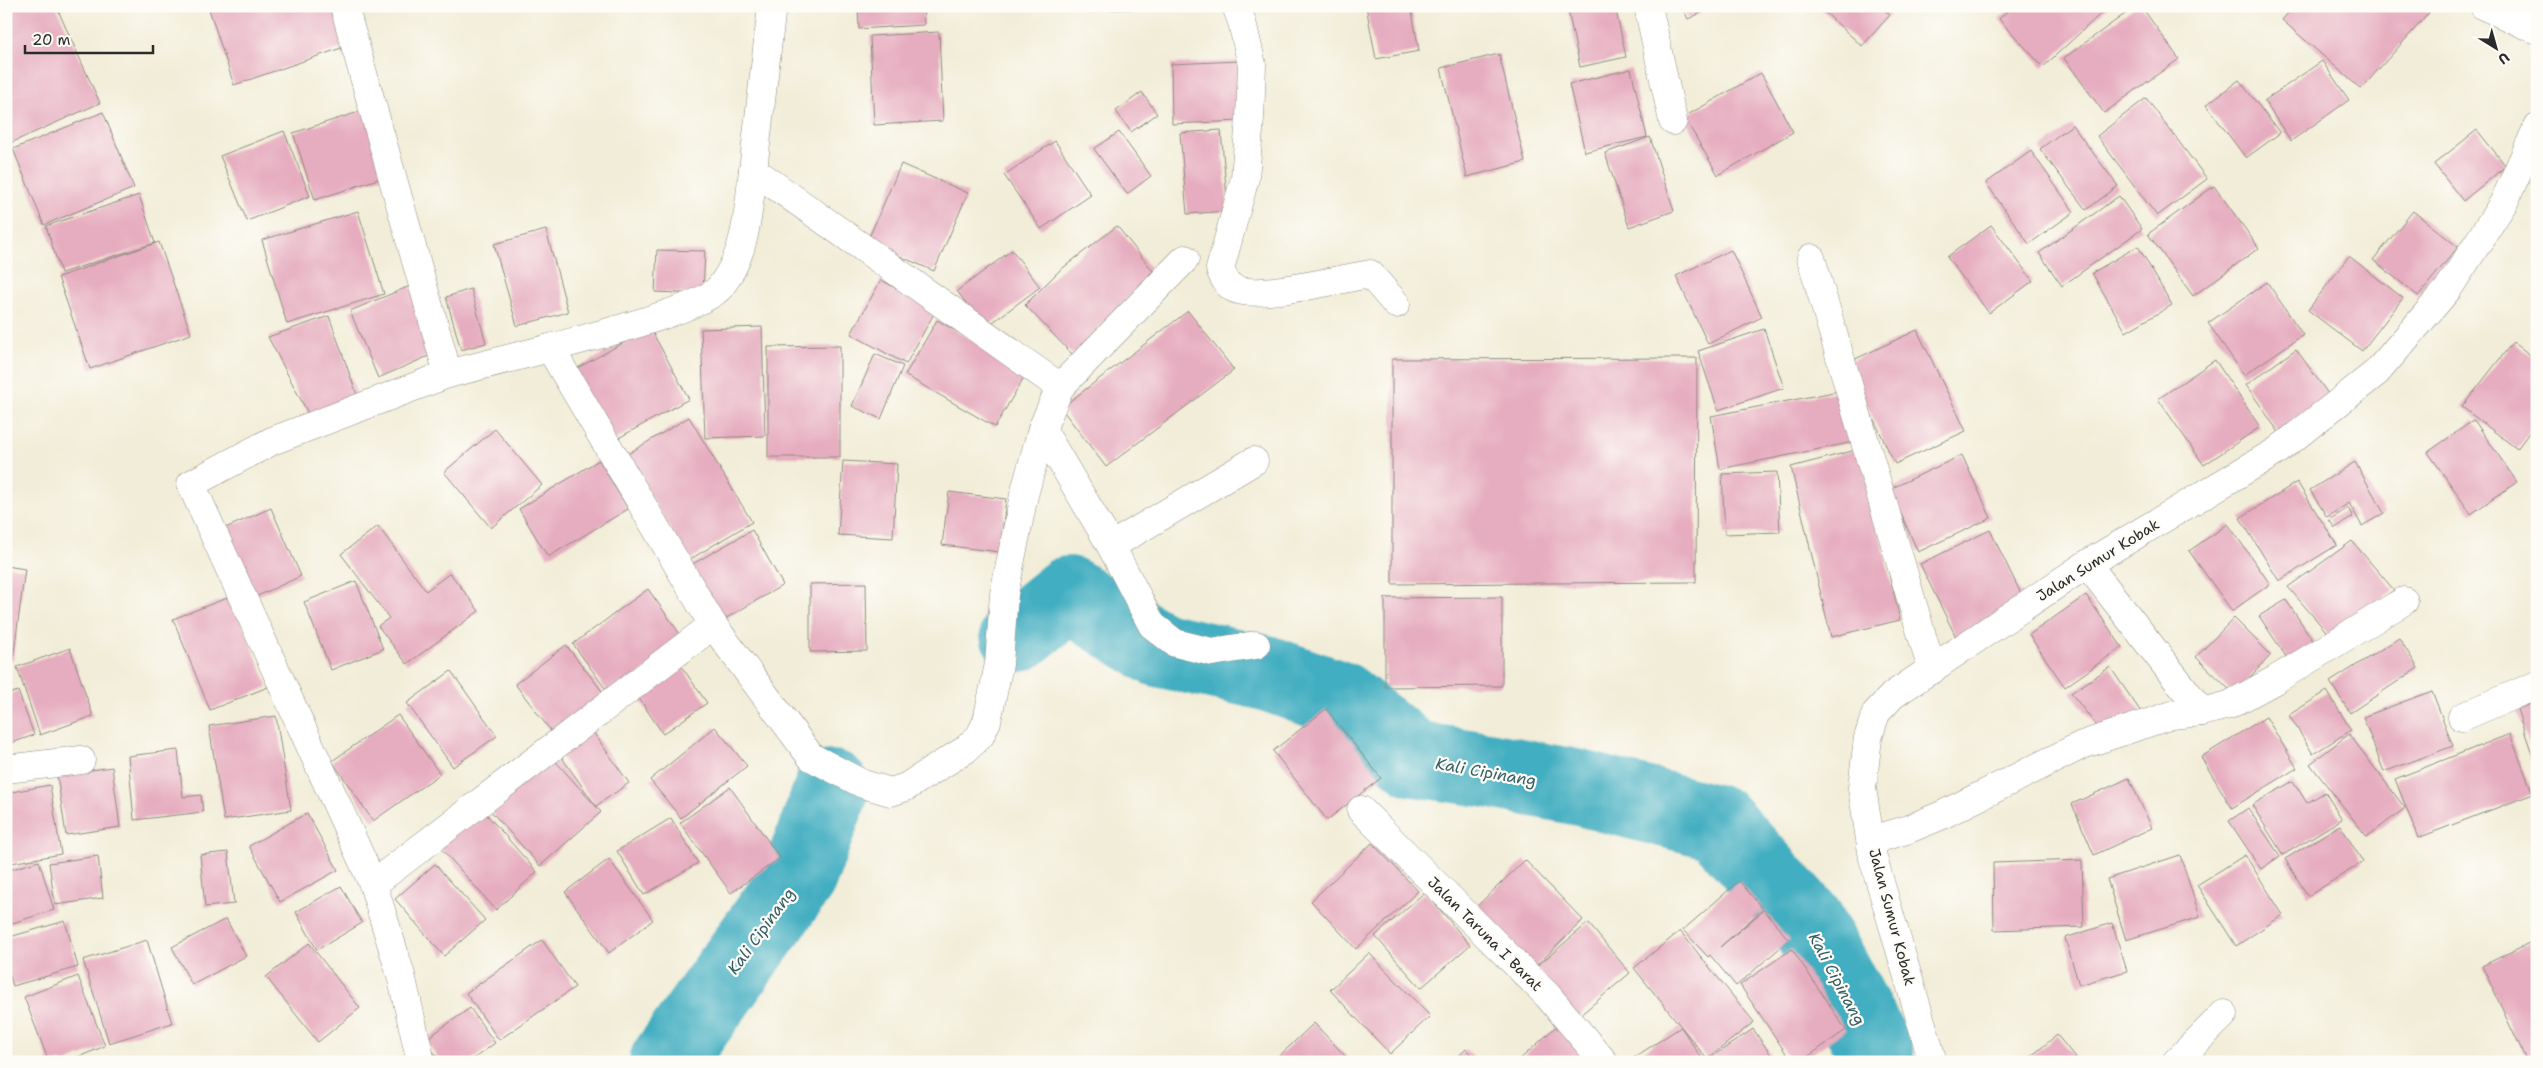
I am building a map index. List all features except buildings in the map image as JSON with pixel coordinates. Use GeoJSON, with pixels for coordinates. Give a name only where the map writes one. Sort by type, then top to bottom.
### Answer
{"type":"FeatureCollection","features":[{"type":"Feature","properties":{"kind":"street"},"geometry":{"type":"LineString","coordinates":[[344,6],[448,374]]}},
{"type":"Feature","properties":{"kind":"street"},"geometry":{"type":"LineString","coordinates":[[421,1062],[401,975],[372,884],[191,484],[272,441],[448,374],[550,348],[672,312],[708,298],[721,288],[745,239],[772,6]]}},
{"type":"Feature","properties":{"kind":"street"},"geometry":{"type":"LineString","coordinates":[[1236,6],[1252,66],[1245,178],[1220,269],[1226,282],[1232,288],[1245,293],[1280,290],[1370,274],[1396,304]]}},
{"type":"Feature","properties":{"kind":"street"},"geometry":{"type":"LineString","coordinates":[[1648,6],[1673,121]]}},
{"type":"Feature","properties":{"kind":"street"},"geometry":{"type":"LineString","coordinates":[[2484,6],[2537,30]]}},
{"type":"Feature","properties":{"kind":"street","name":"Jalan Sumur Kobak"},"geometry":{"type":"LineString","coordinates":[[1933,1062],[1873,858],[1872,840],[1862,788],[1868,738],[1876,713],[1892,695],[1932,670],[2087,564],[2278,451],[2378,372],[2448,289],[2504,202],[2537,128]]}},
{"type":"Feature","properties":{"kind":"street"},"geometry":{"type":"LineString","coordinates":[[754,165],[1060,387]]}},
{"type":"Feature","properties":{"kind":"street"},"geometry":{"type":"LineString","coordinates":[[1811,258],[1932,670]]}},
{"type":"Feature","properties":{"kind":"street"},"geometry":{"type":"LineString","coordinates":[[550,348],[713,625],[811,757],[876,789],[891,792],[906,787],[965,750],[980,736],[988,722],[998,664],[1004,594],[1024,495],[1042,429],[1060,387],[1186,259]]}},
{"type":"Feature","properties":{"kind":"street"},"geometry":{"type":"LineString","coordinates":[[1042,429],[1111,546],[1152,625],[1175,643],[1212,652],[1256,645]]}},
{"type":"Feature","properties":{"kind":"street"},"geometry":{"type":"LineString","coordinates":[[1111,546],[1254,461]]}},
{"type":"Feature","properties":{"kind":"street"},"geometry":{"type":"LineString","coordinates":[[2087,564],[2202,712]]}},
{"type":"Feature","properties":{"kind":"street"},"geometry":{"type":"LineString","coordinates":[[1872,840],[1906,830],[1940,816],[2082,745],[2172,715],[2202,712],[2229,705],[2275,680],[2404,600]]}},
{"type":"Feature","properties":{"kind":"street"},"geometry":{"type":"LineString","coordinates":[[372,884],[713,625]]}},
{"type":"Feature","properties":{"kind":"street"},"geometry":{"type":"LineString","coordinates":[[2462,717],[2537,685]]}},
{"type":"Feature","properties":{"kind":"street"},"geometry":{"type":"LineString","coordinates":[[6,768],[81,760]]}},
{"type":"Feature","properties":{"kind":"street","name":"Jalan Taruna I Barat"},"geometry":{"type":"LineString","coordinates":[[1361,810],[1548,996],[1604,1062]]}},
{"type":"Feature","properties":{"kind":"street"},"geometry":{"type":"LineString","coordinates":[[2176,1062],[2224,1014]]}},
{"type":"Feature","properties":{"kind":"waterway","name":"Kali Cipinang"},"geometry":{"type":"LineString","coordinates":[[1018,634],[1068,594],[1158,649],[1266,673],[1340,699],[1415,759],[1488,770],[1580,788],[1718,823],[1807,922],[1873,1047],[1877,1062]]}},
{"type":"Feature","properties":{"kind":"waterway","name":"Kali Cipinang"},"geometry":{"type":"LineString","coordinates":[[667,1062],[799,877],[832,788]]}}]}
